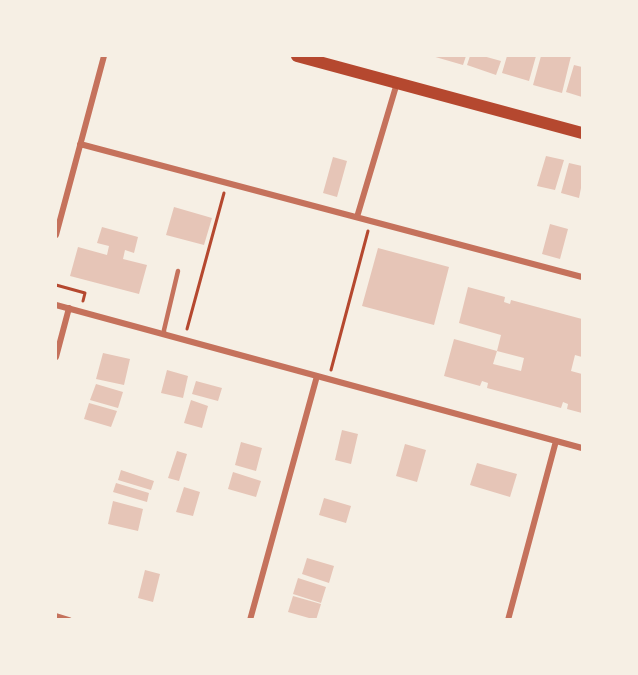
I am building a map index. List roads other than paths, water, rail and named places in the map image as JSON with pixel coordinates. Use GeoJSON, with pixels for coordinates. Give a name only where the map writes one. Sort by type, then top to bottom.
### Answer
{"type":"FeatureCollection","features":[{"type":"Feature","properties":{"kind":"main road"},"geometry":{"type":"LineString","coordinates":[[297,56],[582,133]]}},
{"type":"Feature","properties":{"kind":"street"},"geometry":{"type":"LineString","coordinates":[[56,235],[104,56]]}},
{"type":"Feature","properties":{"kind":"street"},"geometry":{"type":"LineString","coordinates":[[357,217],[397,83]]}},
{"type":"Feature","properties":{"kind":"street"},"geometry":{"type":"LineString","coordinates":[[80,144],[582,277]]}},
{"type":"Feature","properties":{"kind":"street"},"geometry":{"type":"LineString","coordinates":[[56,305],[582,448]]}},
{"type":"Feature","properties":{"kind":"street"},"geometry":{"type":"LineString","coordinates":[[56,357],[69,308]]}},
{"type":"Feature","properties":{"kind":"street"},"geometry":{"type":"LineString","coordinates":[[250,620],[317,376]]}},
{"type":"Feature","properties":{"kind":"street"},"geometry":{"type":"LineString","coordinates":[[508,620],[556,441]]}},
{"type":"Feature","properties":{"kind":"street"},"geometry":{"type":"LineString","coordinates":[[56,616],[69,620]]}},
{"type":"Feature","properties":{"kind":"lane"},"geometry":{"type":"LineString","coordinates":[[165,334],[178,271]]}}]}
